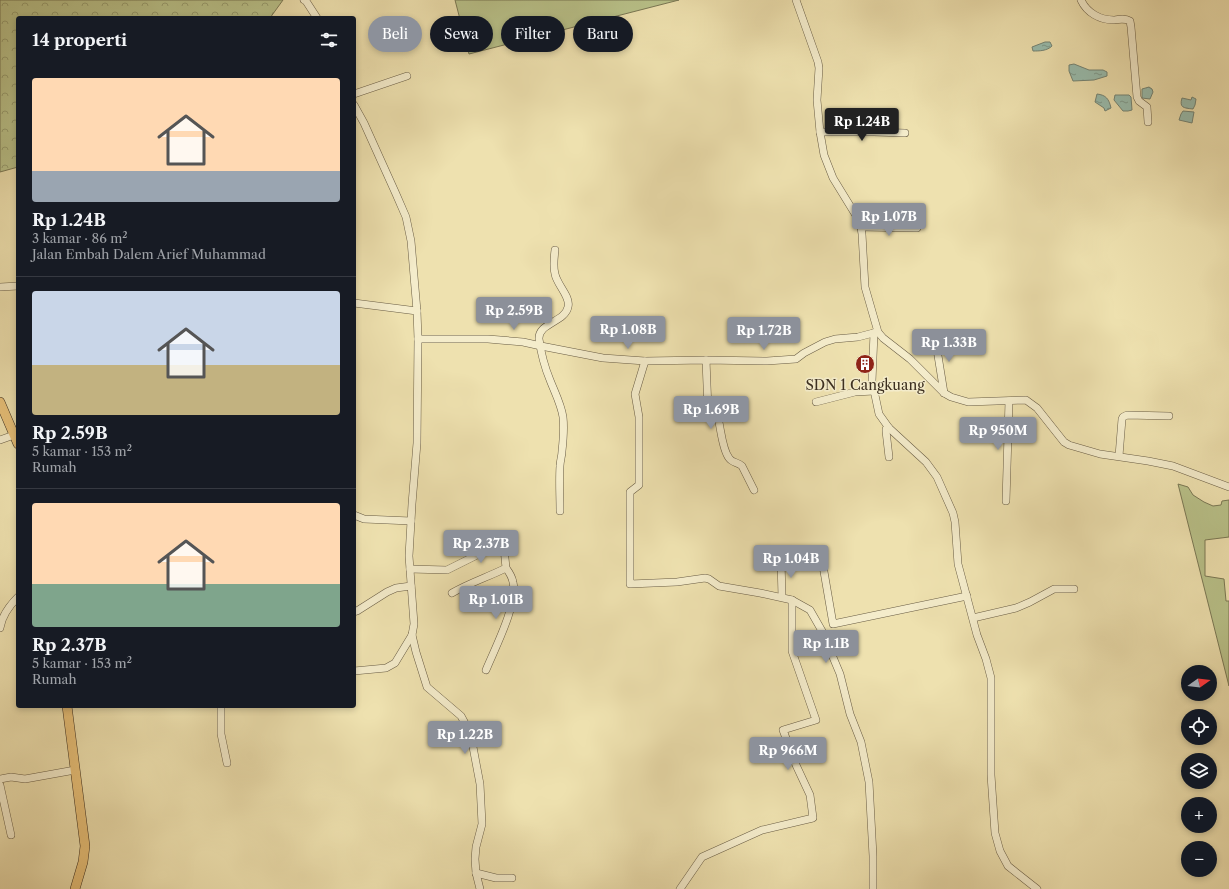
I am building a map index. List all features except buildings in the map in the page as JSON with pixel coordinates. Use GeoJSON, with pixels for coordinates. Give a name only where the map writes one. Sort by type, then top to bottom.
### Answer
{"type":"FeatureCollection","features":[{"type":"Feature","properties":{"kind":"main road"},"geometry":{"type":"LineString","coordinates":[[0,402],[16,440]]}},
{"type":"Feature","properties":{"kind":"main road"},"geometry":{"type":"LineString","coordinates":[[67,708],[85,846],[83,862],[75,889]]}},
{"type":"Feature","properties":{"kind":"street"},"geometry":{"type":"LineString","coordinates":[[304,0],[316,16]]}},
{"type":"Feature","properties":{"kind":"street"},"geometry":{"type":"LineString","coordinates":[[796,0],[818,62],[820,132],[824,155],[833,178],[857,216],[861,227],[865,287],[876,332],[872,380],[874,392],[880,414],[889,428],[926,462],[937,477],[954,513],[958,564],[992,678],[991,775],[995,833],[1000,851],[1008,866],[1037,889]]}},
{"type":"Feature","properties":{"kind":"street"},"geometry":{"type":"LineString","coordinates":[[1081,0],[1082,4],[1098,18],[1113,20],[1128,19],[1130,21],[1137,97],[1139,101],[1147,107],[1148,122]]}},
{"type":"Feature","properties":{"kind":"street"},"geometry":{"type":"LineString","coordinates":[[356,93],[407,76]]}},
{"type":"Feature","properties":{"kind":"street"},"geometry":{"type":"LineString","coordinates":[[356,109],[373,141],[406,217],[411,241],[418,339],[417,443],[409,556],[414,624],[412,635],[395,664],[386,668],[356,671]]}},
{"type":"Feature","properties":{"kind":"street"},"geometry":{"type":"LineString","coordinates":[[820,132],[843,131],[863,133],[905,133]]}},
{"type":"Feature","properties":{"kind":"street"},"geometry":{"type":"LineString","coordinates":[[861,227],[917,228]]}},
{"type":"Feature","properties":{"kind":"street"},"geometry":{"type":"LineString","coordinates":[[554,250],[555,275],[569,306],[562,316],[541,331],[539,337],[545,366],[560,405],[563,418],[560,466],[560,511]]}},
{"type":"Feature","properties":{"kind":"street"},"geometry":{"type":"LineString","coordinates":[[0,287],[16,286]]}},
{"type":"Feature","properties":{"kind":"street"},"geometry":{"type":"LineString","coordinates":[[356,303],[417,311]]}},
{"type":"Feature","properties":{"kind":"street"},"geometry":{"type":"LineString","coordinates":[[418,339],[488,339],[523,342],[603,358],[645,361],[767,361],[796,359],[823,343],[858,337],[876,332]]}},
{"type":"Feature","properties":{"kind":"street"},"geometry":{"type":"LineString","coordinates":[[876,332],[910,359],[944,393],[951,397],[968,402],[1026,400],[1037,408],[1066,443],[1100,454],[1173,466],[1229,487]]}},
{"type":"Feature","properties":{"kind":"street"},"geometry":{"type":"LineString","coordinates":[[936,337],[944,393]]}},
{"type":"Feature","properties":{"kind":"street"},"geometry":{"type":"LineString","coordinates":[[706,360],[708,410],[711,414],[718,418],[725,451],[728,457],[742,466],[754,490]]}},
{"type":"Feature","properties":{"kind":"street"},"geometry":{"type":"LineString","coordinates":[[645,361],[635,394],[639,417],[639,485],[630,492],[630,584],[677,582],[704,578],[709,579],[719,586],[792,600],[810,610],[822,631],[840,674],[850,714],[861,742],[869,782],[873,856],[873,889]]}},
{"type":"Feature","properties":{"kind":"street"},"geometry":{"type":"LineString","coordinates":[[816,402],[856,392],[874,392]]}},
{"type":"Feature","properties":{"kind":"street"},"geometry":{"type":"LineString","coordinates":[[1006,501],[1009,401]]}},
{"type":"Feature","properties":{"kind":"street"},"geometry":{"type":"LineString","coordinates":[[1119,456],[1123,417],[1127,415],[1169,416]]}},
{"type":"Feature","properties":{"kind":"street"},"geometry":{"type":"LineString","coordinates":[[889,428],[886,430],[889,456]]}},
{"type":"Feature","properties":{"kind":"street"},"geometry":{"type":"LineString","coordinates":[[0,440],[14,435]]}},
{"type":"Feature","properties":{"kind":"street"},"geometry":{"type":"LineString","coordinates":[[356,516],[364,519],[411,521]]}},
{"type":"Feature","properties":{"kind":"street"},"geometry":{"type":"LineString","coordinates":[[410,569],[447,570],[499,545],[504,548],[506,568],[513,580],[513,596],[507,618],[486,670]]}},
{"type":"Feature","properties":{"kind":"street"},"geometry":{"type":"LineString","coordinates":[[781,560],[782,597]]}},
{"type":"Feature","properties":{"kind":"street"},"geometry":{"type":"LineString","coordinates":[[822,560],[833,624],[967,596]]}},
{"type":"Feature","properties":{"kind":"street"},"geometry":{"type":"LineString","coordinates":[[452,593],[476,580],[506,568]]}},
{"type":"Feature","properties":{"kind":"street"},"geometry":{"type":"LineString","coordinates":[[356,611],[387,592],[396,588],[411,586]]}},
{"type":"Feature","properties":{"kind":"street"},"geometry":{"type":"LineString","coordinates":[[973,618],[1016,608],[1054,589],[1074,589]]}},
{"type":"Feature","properties":{"kind":"street"},"geometry":{"type":"LineString","coordinates":[[0,628],[5,613],[16,599]]}},
{"type":"Feature","properties":{"kind":"street"},"geometry":{"type":"LineString","coordinates":[[680,889],[702,857],[762,830],[813,818],[810,795],[796,765],[783,730],[816,720],[792,651],[792,600]]}},
{"type":"Feature","properties":{"kind":"street"},"geometry":{"type":"LineString","coordinates":[[412,635],[427,687],[461,716],[468,729],[473,747],[480,784],[482,824],[476,847],[475,859],[476,873],[480,889]]}},
{"type":"Feature","properties":{"kind":"street"},"geometry":{"type":"LineString","coordinates":[[222,708],[221,734],[227,763]]}},
{"type":"Feature","properties":{"kind":"street"},"geometry":{"type":"LineString","coordinates":[[0,778],[11,777],[24,779],[75,770]]}},
{"type":"Feature","properties":{"kind":"street"},"geometry":{"type":"LineString","coordinates":[[0,786],[11,835]]}},
{"type":"Feature","properties":{"kind":"street"},"geometry":{"type":"LineString","coordinates":[[476,873],[496,878],[512,878]]}},
{"type":"Feature","properties":{"kind":"green space"},"geometry":{"type":"Polygon","coordinates":[[[0,0],[283,0],[271,16],[16,16],[16,168],[0,172],[0,0]]]}},
{"type":"Feature","properties":{"kind":"green space"},"geometry":{"type":"Polygon","coordinates":[[[455,0],[679,0],[617,16],[573,16],[573,27],[565,29],[565,16],[501,16],[501,46],[493,48],[493,16],[459,16],[455,0]]]}},
{"type":"Feature","properties":{"kind":"green space"},"geometry":{"type":"Polygon","coordinates":[[[1178,484],[1188,487],[1193,495],[1213,506],[1221,505],[1222,501],[1229,500],[1229,537],[1205,540],[1205,576],[1224,579],[1226,601],[1229,601],[1229,686],[1178,484]]]}},
{"type":"Feature","properties":{"kind":"water"},"geometry":{"type":"Polygon","coordinates":[[[1045,42],[1050,42],[1052,46],[1045,50],[1033,51],[1032,47],[1045,42]]]}},
{"type":"Feature","properties":{"kind":"water"},"geometry":{"type":"Polygon","coordinates":[[[1074,64],[1089,70],[1103,70],[1107,72],[1107,76],[1094,80],[1073,81],[1069,71],[1069,65],[1074,64]]]}},
{"type":"Feature","properties":{"kind":"water"},"geometry":{"type":"Polygon","coordinates":[[[1149,87],[1153,92],[1150,99],[1142,98],[1142,89],[1149,87]]]}},
{"type":"Feature","properties":{"kind":"water"},"geometry":{"type":"Polygon","coordinates":[[[1097,94],[1103,95],[1107,98],[1111,108],[1105,111],[1104,108],[1095,102],[1097,94]]]}},
{"type":"Feature","properties":{"kind":"water"},"geometry":{"type":"Polygon","coordinates":[[[1115,95],[1129,95],[1131,97],[1132,110],[1123,111],[1114,100],[1115,95]]]}},
{"type":"Feature","properties":{"kind":"water"},"geometry":{"type":"Polygon","coordinates":[[[1192,97],[1196,99],[1193,109],[1182,106],[1182,98],[1191,100],[1192,97]]]}},
{"type":"Feature","properties":{"kind":"water"},"geometry":{"type":"Polygon","coordinates":[[[1183,111],[1194,112],[1192,123],[1179,120],[1183,111]]]}},
{"type":"Feature","properties":{"kind":"place","name":"SDN 1 Cangkuang"},"geometry":{"type":"Point","coordinates":[865,364]}}]}
